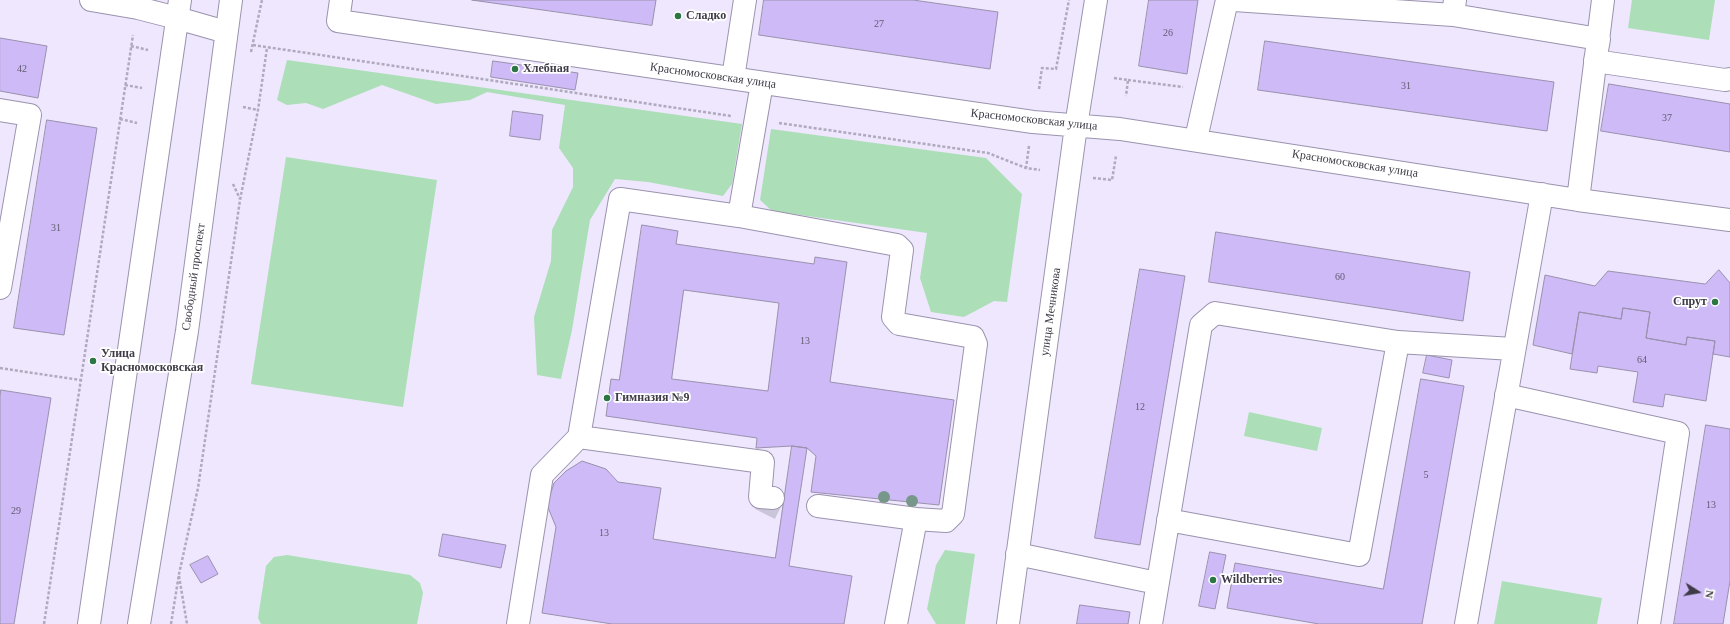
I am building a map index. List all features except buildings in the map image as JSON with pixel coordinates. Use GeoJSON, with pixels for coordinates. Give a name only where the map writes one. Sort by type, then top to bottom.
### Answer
{"type":"FeatureCollection","features":[{"type":"Feature","properties":{"kind":"street"},"geometry":{"type":"LineString","coordinates":[[91,0],[138,8],[179,9],[226,32]]}},
{"type":"Feature","properties":{"kind":"street","name":"Свободный проспект"},"geometry":{"type":"LineString","coordinates":[[139,624],[187,331],[231,0]]}},
{"type":"Feature","properties":{"kind":"street"},"geometry":{"type":"LineString","coordinates":[[734,78],[745,0]]}},
{"type":"Feature","properties":{"kind":"street","name":"улица Мечникова"},"geometry":{"type":"LineString","coordinates":[[1008,624],[1076,126],[1096,0]]}},
{"type":"Feature","properties":{"kind":"street"},"geometry":{"type":"LineString","coordinates":[[1196,139],[1227,0]]}},
{"type":"Feature","properties":{"kind":"street"},"geometry":{"type":"LineString","coordinates":[[1234,0],[1454,7],[1599,39]]}},
{"type":"Feature","properties":{"kind":"street"},"geometry":{"type":"LineString","coordinates":[[1578,200],[1603,0]]}},
{"type":"Feature","properties":{"kind":"street"},"geometry":{"type":"LineString","coordinates":[[89,624],[179,9]]}},
{"type":"Feature","properties":{"kind":"street","name":"Красномосковская улица"},"geometry":{"type":"LineString","coordinates":[[339,10],[762,83],[1033,122],[1120,129],[1196,139],[1578,200],[1730,220]]}},
{"type":"Feature","properties":{"kind":"street"},"geometry":{"type":"LineString","coordinates":[[1595,60],[1725,80],[1730,78]]}},
{"type":"Feature","properties":{"kind":"street"},"geometry":{"type":"LineString","coordinates":[[739,216],[762,83]]}},
{"type":"Feature","properties":{"kind":"street"},"geometry":{"type":"LineString","coordinates":[[0,110],[30,115],[4,246],[0,288]]}},
{"type":"Feature","properties":{"kind":"street"},"geometry":{"type":"LineString","coordinates":[[1466,624],[1513,349],[1542,194]]}},
{"type":"Feature","properties":{"kind":"street"},"geometry":{"type":"LineString","coordinates":[[518,624],[542,475],[578,437],[620,199],[739,216],[897,245],[902,250],[893,317],[899,324],[973,337],[976,344],[953,514],[946,521],[916,519],[818,506]]}},
{"type":"Feature","properties":{"kind":"street"},"geometry":{"type":"LineString","coordinates":[[1151,624],[1201,325],[1214,313],[1398,342],[1513,349]]}},
{"type":"Feature","properties":{"kind":"street"},"geometry":{"type":"LineString","coordinates":[[1168,520],[1359,555],[1398,342]]}},
{"type":"Feature","properties":{"kind":"street"},"geometry":{"type":"LineString","coordinates":[[1506,395],[1678,433],[1648,624]]}},
{"type":"Feature","properties":{"kind":"street"},"geometry":{"type":"LineString","coordinates":[[578,437],[763,462],[760,497],[773,498]]}},
{"type":"Feature","properties":{"kind":"street"},"geometry":{"type":"LineString","coordinates":[[896,624],[916,519]]}},
{"type":"Feature","properties":{"kind":"street"},"geometry":{"type":"LineString","coordinates":[[1017,554],[1158,583]]}},
{"type":"Feature","properties":{"kind":"path"},"geometry":{"type":"LineString","coordinates":[[251,52],[262,0]]}},
{"type":"Feature","properties":{"kind":"path"},"geometry":{"type":"LineString","coordinates":[[1039,89],[1042,68],[1056,69],[1068,0]]}},
{"type":"Feature","properties":{"kind":"path"},"geometry":{"type":"LineString","coordinates":[[44,624],[133,34]]}},
{"type":"Feature","properties":{"kind":"path"},"geometry":{"type":"LineString","coordinates":[[253,45],[988,153],[1026,168],[1040,170]]}},
{"type":"Feature","properties":{"kind":"path"},"geometry":{"type":"LineString","coordinates":[[131,46],[148,50]]}},
{"type":"Feature","properties":{"kind":"path"},"geometry":{"type":"LineString","coordinates":[[171,624],[179,574],[198,488],[240,200],[258,110],[267,48]]}},
{"type":"Feature","properties":{"kind":"path"},"geometry":{"type":"LineString","coordinates":[[1114,78],[1207,91]]}},
{"type":"Feature","properties":{"kind":"path"},"geometry":{"type":"LineString","coordinates":[[1126,96],[1128,80]]}},
{"type":"Feature","properties":{"kind":"path"},"geometry":{"type":"LineString","coordinates":[[125,86],[142,88]]}},
{"type":"Feature","properties":{"kind":"path"},"geometry":{"type":"LineString","coordinates":[[242,107],[258,110]]}},
{"type":"Feature","properties":{"kind":"path"},"geometry":{"type":"LineString","coordinates":[[120,119],[137,122]]}},
{"type":"Feature","properties":{"kind":"path"},"geometry":{"type":"LineString","coordinates":[[1026,168],[1029,145]]}},
{"type":"Feature","properties":{"kind":"path"},"geometry":{"type":"LineString","coordinates":[[1091,177],[1112,180],[1116,156]]}},
{"type":"Feature","properties":{"kind":"path"},"geometry":{"type":"LineString","coordinates":[[230,178],[240,200]]}},
{"type":"Feature","properties":{"kind":"path"},"geometry":{"type":"LineString","coordinates":[[0,368],[80,380]]}},
{"type":"Feature","properties":{"kind":"path"},"geometry":{"type":"LineString","coordinates":[[179,574],[187,624]]}},
{"type":"Feature","properties":{"kind":"green space"},"geometry":{"type":"Polygon","coordinates":[[[1632,0],[1715,0],[1709,40],[1628,28],[1632,0]]]}},
{"type":"Feature","properties":{"kind":"green space"},"geometry":{"type":"Polygon","coordinates":[[[287,60],[742,124],[732,184],[723,196],[648,182],[615,179],[590,220],[572,330],[561,379],[537,375],[534,317],[551,261],[552,230],[573,187],[573,168],[559,148],[565,105],[487,92],[470,100],[436,104],[382,85],[323,109],[306,103],[287,105],[277,100],[287,60]]]}},
{"type":"Feature","properties":{"kind":"green space"},"geometry":{"type":"Polygon","coordinates":[[[771,129],[986,158],[1022,194],[1007,302],[994,301],[964,317],[931,312],[920,278],[927,233],[772,211],[760,200],[771,129]]]}},
{"type":"Feature","properties":{"kind":"green space"},"geometry":{"type":"Polygon","coordinates":[[[286,157],[437,180],[403,407],[251,384],[286,157]]]}},
{"type":"Feature","properties":{"kind":"green space"},"geometry":{"type":"Polygon","coordinates":[[[1249,412],[1322,428],[1317,451],[1244,436],[1249,412]]]}},
{"type":"Feature","properties":{"kind":"green space"},"geometry":{"type":"Polygon","coordinates":[[[945,550],[975,554],[965,624],[936,624],[927,609],[936,565],[945,550]]]}},
{"type":"Feature","properties":{"kind":"green space"},"geometry":{"type":"Polygon","coordinates":[[[287,555],[410,575],[420,583],[423,593],[417,624],[261,624],[258,618],[266,566],[274,557],[287,555]]]}},
{"type":"Feature","properties":{"kind":"green space"},"geometry":{"type":"Polygon","coordinates":[[[1502,581],[1602,598],[1597,624],[1494,624],[1502,581]]]}},
{"type":"Feature","properties":{"kind":"tunnel"},"geometry":{"type":"LineString","coordinates":[[765,514],[773,498]]}},
{"type":"Feature","properties":{"kind":"place","name":"Сладко"},"geometry":{"type":"Point","coordinates":[678,16]}},
{"type":"Feature","properties":{"kind":"place","name":"Хлебная"},"geometry":{"type":"Point","coordinates":[515,69]}},
{"type":"Feature","properties":{"kind":"place","name":"Спрут"},"geometry":{"type":"Point","coordinates":[1715,302]}},
{"type":"Feature","properties":{"kind":"place","name":"Улица Красномосковская"},"geometry":{"type":"Point","coordinates":[93,361]}},
{"type":"Feature","properties":{"kind":"place","name":"Гимназия №9"},"geometry":{"type":"Point","coordinates":[607,398]}},
{"type":"Feature","properties":{"kind":"place","name":"Wildberries"},"geometry":{"type":"Point","coordinates":[1213,580]}}]}
